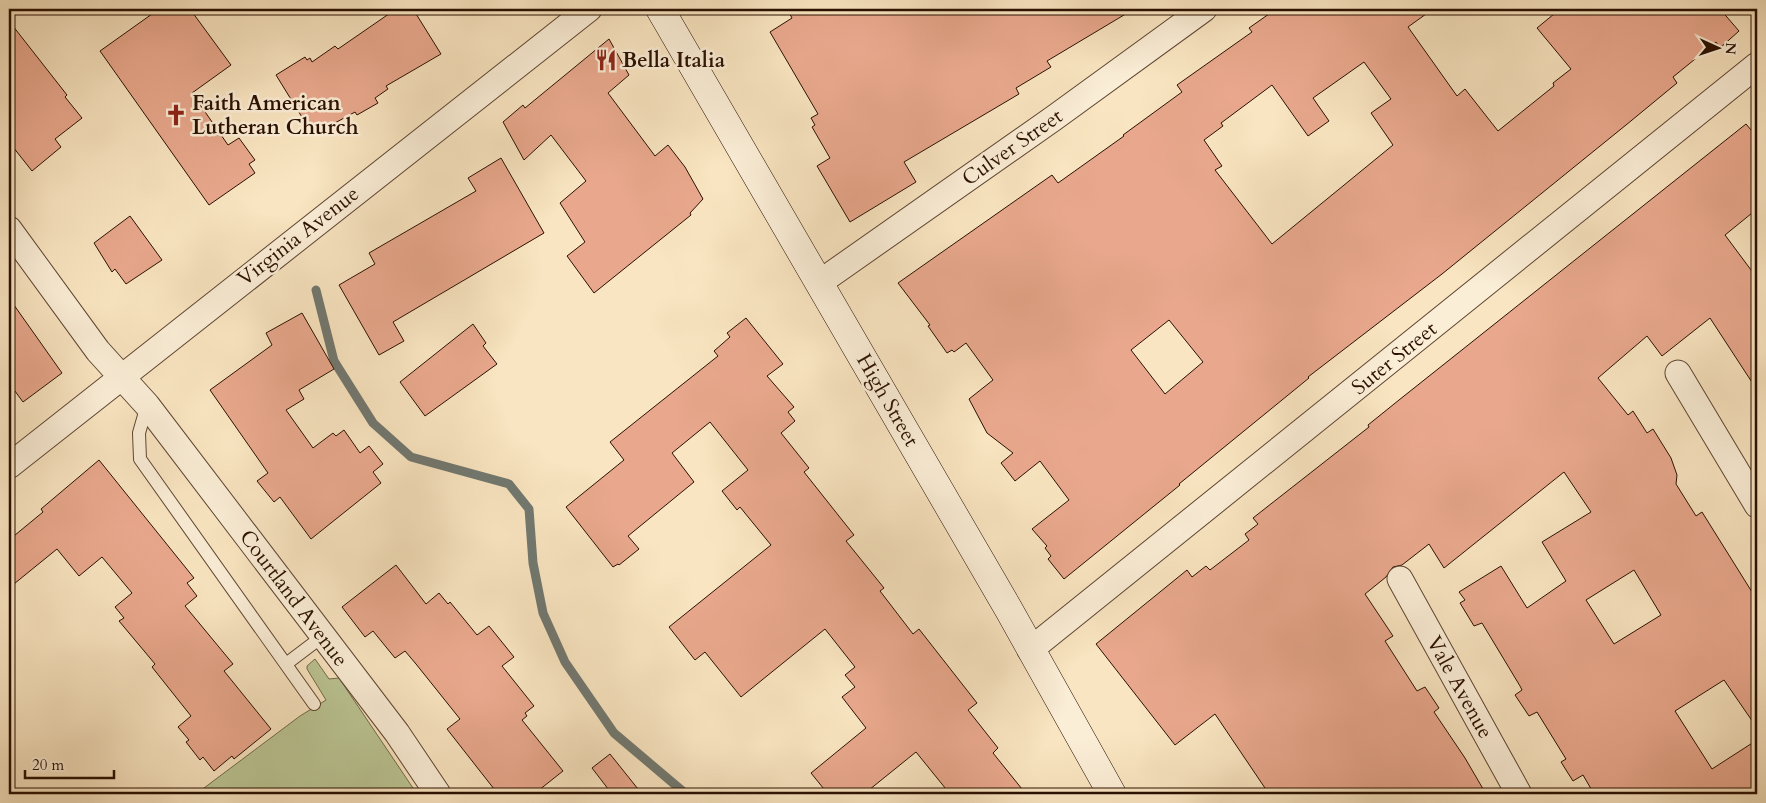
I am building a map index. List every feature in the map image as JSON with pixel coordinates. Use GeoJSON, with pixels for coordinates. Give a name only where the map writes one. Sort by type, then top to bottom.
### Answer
{"type":"FeatureCollection","features":[{"type":"Feature","properties":{"kind":"main road","name":"High Street"},"geometry":{"type":"LineString","coordinates":[[660,9],[1010,610],[1030,650],[1112,794]]}},
{"type":"Feature","properties":{"kind":"street","name":"Virginia Avenue"},"geometry":{"type":"LineString","coordinates":[[9,466],[590,9]]}},
{"type":"Feature","properties":{"kind":"street","name":"Culver Street"},"geometry":{"type":"LineString","coordinates":[[819,282],[1054,118],[1204,9]]}},
{"type":"Feature","properties":{"kind":"street","name":"Suter Street"},"geometry":{"type":"LineString","coordinates":[[1030,650],[1757,65]]}},
{"type":"Feature","properties":{"kind":"street","name":"Courtland Avenue"},"geometry":{"type":"LineString","coordinates":[[9,229],[98,351],[147,405],[397,733],[438,794]]}},
{"type":"Feature","properties":{"kind":"street"},"geometry":{"type":"LineString","coordinates":[[1678,373],[1754,493]]}},
{"type":"Feature","properties":{"kind":"street","name":"Vale Avenue"},"geometry":{"type":"LineString","coordinates":[[1400,579],[1519,794]]}},
{"type":"Feature","properties":{"kind":"lane","name":"Courtland Avenue"},"geometry":{"type":"LineString","coordinates":[[147,405],[139,433],[140,459],[314,704]]}},
{"type":"Feature","properties":{"kind":"lane"},"geometry":{"type":"LineString","coordinates":[[286,664],[323,636]]}},
{"type":"Feature","properties":{"kind":"green space"},"geometry":{"type":"Polygon","coordinates":[[[315,659],[329,679],[339,678],[417,794],[196,794],[300,716],[326,700],[307,669],[307,666],[315,659]]]}},
{"type":"Feature","properties":{"kind":"building","name":"Faith American Lutheran Church"},"geometry":{"type":"Polygon","coordinates":[[[159,9],[190,9],[231,65],[192,93],[228,145],[239,138],[255,160],[249,164],[255,173],[209,205],[100,51],[159,9]]]}},
{"type":"Feature","properties":{"kind":"building"},"geometry":{"type":"Polygon","coordinates":[[[396,9],[413,9],[441,54],[386,86],[388,89],[375,98],[378,103],[357,115],[355,112],[313,135],[276,75],[305,57],[307,60],[310,58],[312,62],[335,46],[338,49],[396,9]]]}},
{"type":"Feature","properties":{"kind":"building"},"geometry":{"type":"Polygon","coordinates":[[[787,9],[1134,9],[1047,61],[1051,67],[1016,88],[1019,94],[904,162],[916,182],[850,222],[817,166],[830,158],[812,127],[815,125],[811,118],[818,114],[770,32],[792,18],[787,9]]]}},
{"type":"Feature","properties":{"kind":"building"},"geometry":{"type":"Polygon","coordinates":[[[1276,9],[1433,9],[1408,27],[1457,96],[1465,89],[1498,131],[1554,86],[1553,83],[1571,69],[1537,28],[1560,9],[1720,9],[1739,31],[1720,48],[1716,42],[1673,77],[1677,83],[1442,274],[1308,377],[1180,485],[1064,579],[1048,559],[1051,556],[1045,548],[1047,546],[1032,529],[1069,500],[1040,461],[1015,481],[1001,463],[1013,453],[987,433],[969,399],[993,380],[966,343],[954,352],[952,350],[947,353],[928,326],[930,325],[898,283],[1052,175],[1058,183],[1124,136],[1182,92],[1177,85],[1252,32],[1249,28],[1276,9]],[[1364,62],[1313,98],[1329,121],[1308,136],[1272,85],[1221,123],[1223,126],[1204,140],[1222,166],[1215,170],[1272,244],[1393,145],[1371,113],[1391,99],[1364,62]],[[1169,320],[1131,350],[1165,394],[1203,362],[1169,320]]]}},
{"type":"Feature","properties":{"kind":"building"},"geometry":{"type":"Polygon","coordinates":[[[9,21],[67,95],[65,97],[82,118],[55,139],[61,147],[32,171],[9,142],[9,21]]]}},
{"type":"Feature","properties":{"kind":"building"},"geometry":{"type":"Polygon","coordinates":[[[609,39],[629,75],[608,93],[655,156],[668,145],[685,167],[703,199],[690,213],[691,215],[594,293],[567,256],[585,242],[560,203],[586,181],[551,135],[524,160],[503,122],[523,105],[525,108],[609,39]]]}},
{"type":"Feature","properties":{"kind":"building"},"geometry":{"type":"Polygon","coordinates":[[[1746,124],[1757,137],[1757,209],[1725,235],[1757,278],[1757,390],[1710,318],[1662,356],[1647,336],[1598,378],[1628,415],[1633,411],[1647,433],[1653,429],[1671,458],[1677,475],[1676,484],[1696,516],[1702,512],[1757,600],[1757,728],[1724,680],[1675,711],[1712,769],[1757,740],[1757,794],[1594,794],[1583,775],[1573,781],[1561,762],[1566,759],[1537,712],[1529,716],[1515,695],[1522,690],[1520,686],[1482,623],[1474,626],[1460,603],[1465,600],[1459,592],[1501,566],[1527,608],[1566,581],[1542,542],[1591,512],[1564,472],[1444,568],[1429,544],[1402,565],[1393,567],[1386,577],[1365,594],[1393,636],[1385,641],[1417,691],[1425,687],[1439,708],[1434,712],[1465,758],[1486,794],[1269,794],[1215,714],[1175,745],[1096,644],[1187,570],[1192,577],[1206,566],[1210,570],[1249,540],[1245,534],[1258,524],[1253,518],[1746,124]],[[1634,570],[1586,600],[1614,644],[1661,615],[1634,570]]]}},
{"type":"Feature","properties":{"kind":"building"},"geometry":{"type":"Polygon","coordinates":[[[501,158],[544,233],[393,322],[404,341],[379,355],[339,285],[375,264],[369,253],[476,191],[468,178],[501,158]]]}},
{"type":"Feature","properties":{"kind":"building"},"geometry":{"type":"Polygon","coordinates":[[[130,216],[162,260],[126,284],[115,269],[112,272],[94,243],[130,216]]]}},
{"type":"Feature","properties":{"kind":"building"},"geometry":{"type":"Polygon","coordinates":[[[9,298],[62,373],[23,402],[9,383],[9,298]]]}},
{"type":"Feature","properties":{"kind":"building"},"geometry":{"type":"Polygon","coordinates":[[[302,313],[334,369],[299,390],[304,399],[286,410],[313,448],[333,433],[336,436],[344,430],[360,453],[369,446],[383,464],[373,472],[381,483],[311,539],[280,497],[274,502],[257,481],[268,473],[210,390],[272,345],[266,333],[302,313]]]}},
{"type":"Feature","properties":{"kind":"building"},"geometry":{"type":"Polygon","coordinates":[[[746,318],[783,364],[767,376],[794,407],[788,412],[795,421],[781,433],[809,468],[804,472],[854,535],[846,541],[884,588],[880,591],[913,634],[919,629],[977,703],[968,710],[998,748],[993,753],[1026,794],[950,794],[916,752],[864,794],[828,794],[811,773],[866,728],[842,697],[855,687],[845,675],[855,667],[825,629],[741,697],[705,652],[695,660],[669,627],[771,545],[740,507],[737,510],[722,491],[748,470],[710,422],[672,453],[694,482],[628,536],[639,549],[619,565],[613,567],[566,507],[624,460],[610,442],[718,356],[714,351],[730,337],[727,333],[746,318]]]}},
{"type":"Feature","properties":{"kind":"building"},"geometry":{"type":"Polygon","coordinates":[[[473,324],[486,343],[483,346],[497,364],[425,416],[400,382],[473,324]]]}},
{"type":"Feature","properties":{"kind":"building"},"geometry":{"type":"Polygon","coordinates":[[[99,460],[194,578],[187,583],[197,596],[185,606],[233,664],[224,671],[271,729],[234,759],[232,756],[214,771],[203,757],[200,760],[186,742],[189,740],[178,727],[191,716],[152,667],[155,664],[119,621],[124,618],[115,607],[132,593],[102,557],[79,576],[57,549],[9,588],[9,540],[43,512],[41,509],[99,460]]]}},
{"type":"Feature","properties":{"kind":"building"},"geometry":{"type":"Polygon","coordinates":[[[396,565],[426,604],[439,593],[448,604],[450,602],[477,635],[489,626],[514,657],[502,666],[534,706],[525,713],[527,716],[522,720],[563,771],[534,794],[498,794],[447,729],[460,719],[416,664],[405,651],[395,658],[373,631],[365,637],[342,607],[396,565]]]}},
{"type":"Feature","properties":{"kind":"building"},"geometry":{"type":"Polygon","coordinates":[[[610,754],[642,794],[612,794],[592,768],[610,754]]]}},
{"type":"Feature","properties":{"kind":"waterway"},"geometry":{"type":"LineString","coordinates":[[316,290],[334,361],[373,423],[411,457],[509,484],[529,509],[533,563],[543,613],[565,662],[614,733],[686,794]]}},
{"type":"Feature","properties":{"kind":"place","name":"Bella Italia"},"geometry":{"type":"Point","coordinates":[606,60]}},
{"type":"Feature","properties":{"kind":"place","name":"Faith American Lutheran Church"},"geometry":{"type":"Point","coordinates":[176,115]}}]}
